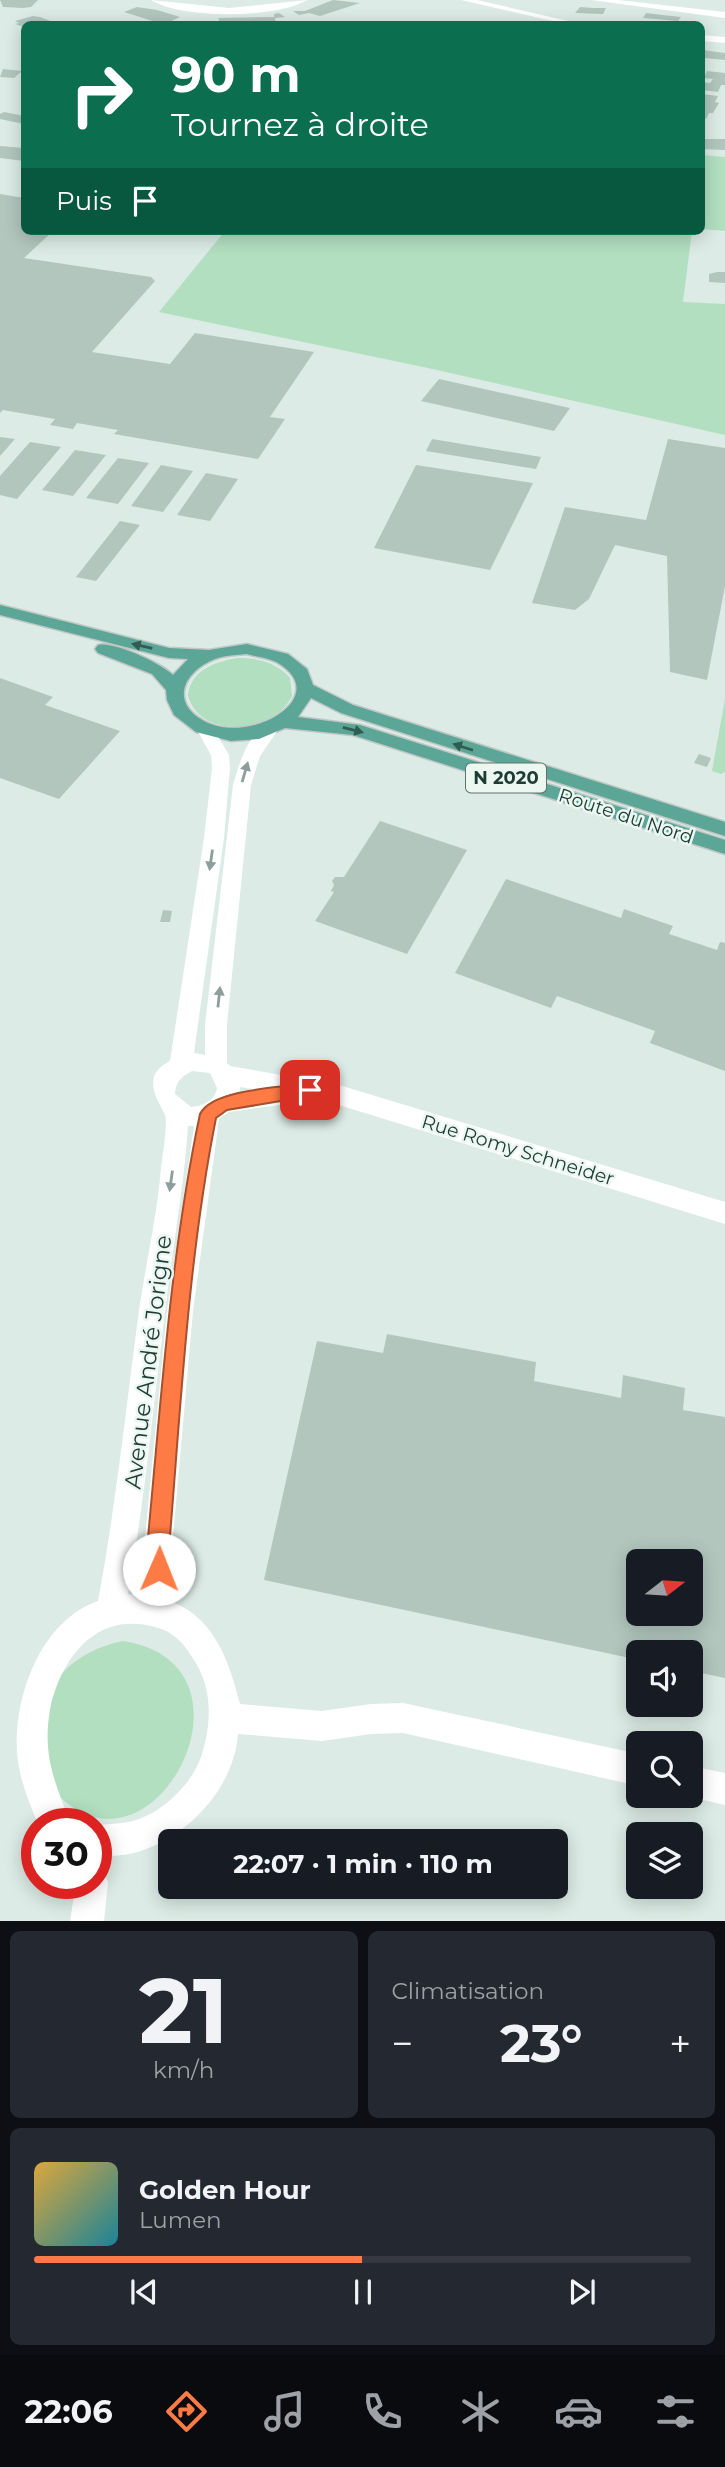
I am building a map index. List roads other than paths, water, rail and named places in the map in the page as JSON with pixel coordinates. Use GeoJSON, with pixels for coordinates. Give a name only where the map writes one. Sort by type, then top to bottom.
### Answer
{"type":"FeatureCollection","features":[{"type":"Feature","properties":{"kind":"main road"},"geometry":{"type":"LineString","coordinates":[[0,610],[169,653],[209,655],[247,649],[274,654],[293,664],[301,673],[306,689],[304,701],[297,712],[277,726],[237,735],[206,730],[184,717],[178,708],[175,689],[158,670],[24,617]]}},
{"type":"Feature","properties":{"kind":"main road"},"geometry":{"type":"LineString","coordinates":[[175,689],[186,669],[209,655]]}},
{"type":"Feature","properties":{"kind":"main road","name":"Route du Nord"},"geometry":{"type":"LineString","coordinates":[[306,689],[347,709],[725,829]]}},
{"type":"Feature","properties":{"kind":"main road","name":"Route du Nord"},"geometry":{"type":"LineString","coordinates":[[277,726],[354,729],[725,848]]}},
{"type":"Feature","properties":{"kind":"street"},"geometry":{"type":"LineString","coordinates":[[155,0],[207,13],[303,0]]}},
{"type":"Feature","properties":{"kind":"street"},"geometry":{"type":"LineString","coordinates":[[466,0],[562,21]]}},
{"type":"Feature","properties":{"kind":"street"},"geometry":{"type":"LineString","coordinates":[[595,0],[725,15]]}},
{"type":"Feature","properties":{"kind":"street"},"geometry":{"type":"LineString","coordinates":[[617,2],[630,0]]}},
{"type":"Feature","properties":{"kind":"street"},"geometry":{"type":"LineString","coordinates":[[705,38],[725,40]]}},
{"type":"Feature","properties":{"kind":"street"},"geometry":{"type":"LineString","coordinates":[[216,1108],[229,1087],[221,1070],[216,1025],[242,785],[251,755],[277,726]]}},
{"type":"Feature","properties":{"kind":"street"},"geometry":{"type":"LineString","coordinates":[[181,1065],[221,768],[220,755],[206,730]]}},
{"type":"Feature","properties":{"kind":"street"},"geometry":{"type":"LineString","coordinates":[[221,1070],[199,1061],[181,1065],[167,1076],[163,1084],[165,1101],[177,1113],[187,1116],[310,1090]]}},
{"type":"Feature","properties":{"kind":"street","name":"Rue Romy Schneider"},"geometry":{"type":"LineString","coordinates":[[221,1070],[339,1095],[725,1213]]}},
{"type":"Feature","properties":{"kind":"street","name":"Avenue André Jorigne"},"geometry":{"type":"LineString","coordinates":[[161,1612],[158,1548],[180,1311],[200,1158],[216,1108]]}},
{"type":"Feature","properties":{"kind":"street","name":"Avenue André Jorigne"},"geometry":{"type":"LineString","coordinates":[[111,1609],[128,1517],[152,1310],[173,1170],[177,1113]]}},
{"type":"Feature","properties":{"kind":"street"},"geometry":{"type":"LineString","coordinates":[[38,1808],[23,1780],[13,1718],[40,1660],[84,1620],[111,1609],[136,1607],[161,1612],[188,1627],[208,1651],[221,1682],[225,1718],[221,1747],[210,1775],[172,1821],[151,1834],[112,1843]]}},
{"type":"Feature","properties":{"kind":"street"},"geometry":{"type":"LineString","coordinates":[[225,1718],[322,1726],[370,1719],[403,1718],[626,1767]]}},
{"type":"Feature","properties":{"kind":"street"},"geometry":{"type":"LineString","coordinates":[[703,1784],[725,1789]]}},
{"type":"Feature","properties":{"kind":"street"},"geometry":{"type":"LineString","coordinates":[[87,1921],[90,1899]]}}]}
